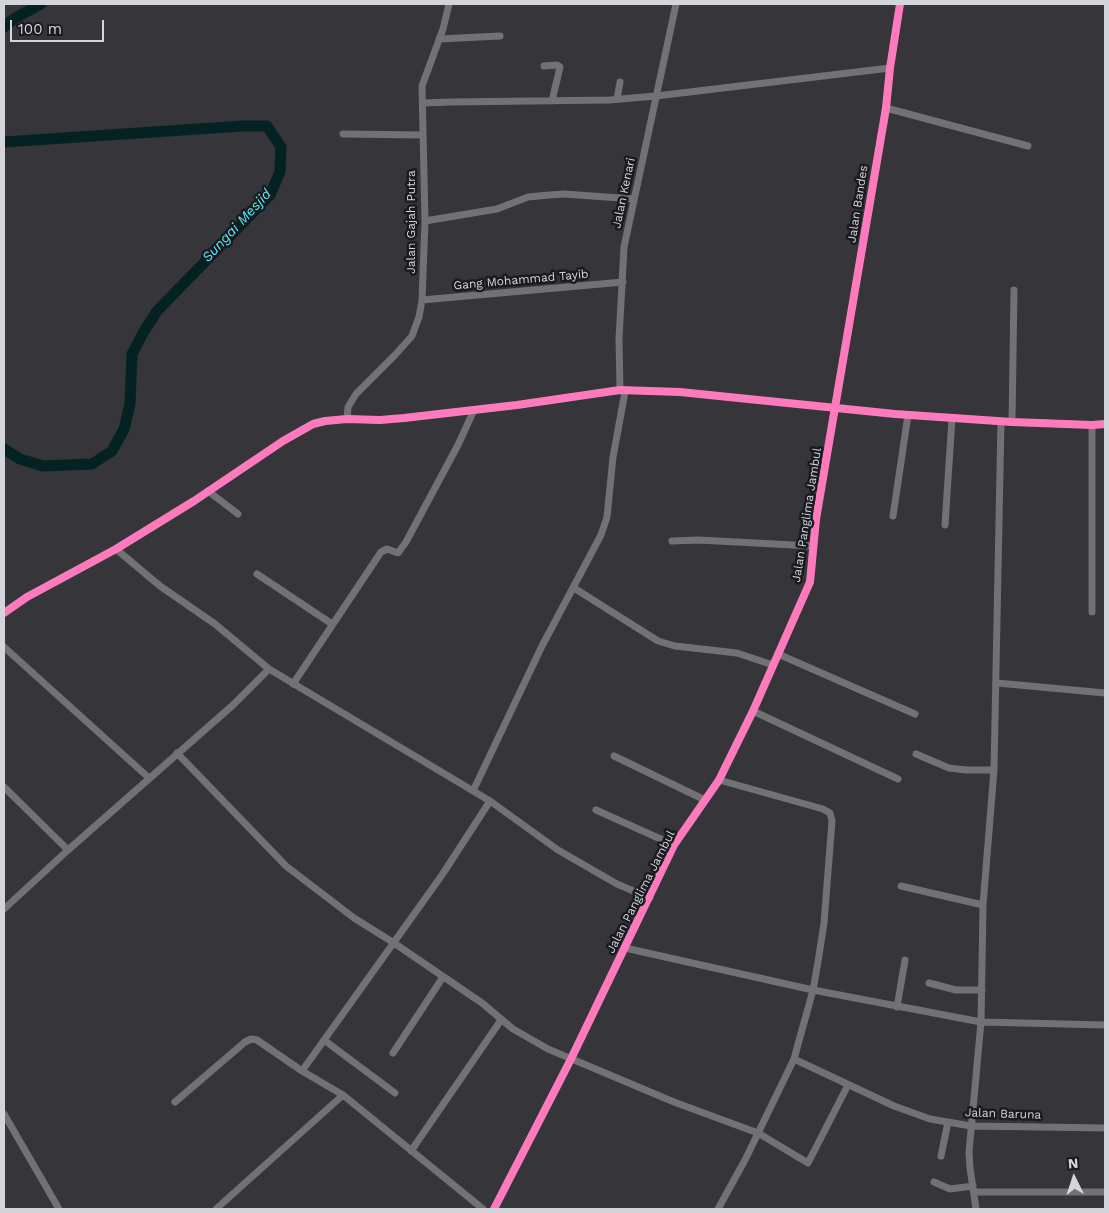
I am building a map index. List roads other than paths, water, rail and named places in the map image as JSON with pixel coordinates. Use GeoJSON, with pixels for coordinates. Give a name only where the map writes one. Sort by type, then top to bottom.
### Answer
{"type":"FeatureCollection","features":[{"type":"Feature","properties":{"kind":"street","name":"Jalan Gajah Putra"},"geometry":{"type":"LineString","coordinates":[[346,419],[348,407],[356,394],[396,355],[412,336],[419,317],[422,300],[425,221],[422,86],[440,39],[449,4]]}},
{"type":"Feature","properties":{"kind":"street","name":"Jalan Kenari"},"geometry":{"type":"LineString","coordinates":[[473,791],[542,646],[598,543],[607,517],[622,391],[619,339],[624,247],[676,4]]}},
{"type":"Feature","properties":{"kind":"street","name":"Jalan Bandes"},"geometry":{"type":"LineString","coordinates":[[835,408],[886,108],[900,4]]}},
{"type":"Feature","properties":{"kind":"street"},"geometry":{"type":"LineString","coordinates":[[440,39],[500,36]]}},
{"type":"Feature","properties":{"kind":"street"},"geometry":{"type":"LineString","coordinates":[[544,66],[557,65],[560,68],[552,101]]}},
{"type":"Feature","properties":{"kind":"street"},"geometry":{"type":"LineString","coordinates":[[422,103],[617,100],[890,68]]}},
{"type":"Feature","properties":{"kind":"street"},"geometry":{"type":"LineString","coordinates":[[617,100],[620,82]]}},
{"type":"Feature","properties":{"kind":"street"},"geometry":{"type":"LineString","coordinates":[[886,108],[1028,146]]}},
{"type":"Feature","properties":{"kind":"street"},"geometry":{"type":"LineString","coordinates":[[343,134],[422,135]]}},
{"type":"Feature","properties":{"kind":"street"},"geometry":{"type":"LineString","coordinates":[[425,221],[497,209],[528,197],[564,194],[634,199]]}},
{"type":"Feature","properties":{"kind":"street","name":"Gang Mohammad Tayib"},"geometry":{"type":"LineString","coordinates":[[422,300],[623,282]]}},
{"type":"Feature","properties":{"kind":"street"},"geometry":{"type":"LineString","coordinates":[[1012,422],[1014,290]]}},
{"type":"Feature","properties":{"kind":"street"},"geometry":{"type":"LineString","coordinates":[[4,614],[26,597],[116,549],[283,441],[313,424],[346,419],[380,420],[474,410],[622,391],[680,392],[908,415],[1012,422],[1105,424]]}},
{"type":"Feature","properties":{"kind":"street","name":"Jalan Panglima Jambul"},"geometry":{"type":"LineString","coordinates":[[494,1209],[571,1059],[674,845],[719,780],[753,711],[810,582],[813,546],[835,408]]}},
{"type":"Feature","properties":{"kind":"street"},"geometry":{"type":"LineString","coordinates":[[294,684],[381,552],[385,549],[398,552],[406,542],[458,445],[474,410]]}},
{"type":"Feature","properties":{"kind":"street"},"geometry":{"type":"LineString","coordinates":[[893,516],[908,415]]}},
{"type":"Feature","properties":{"kind":"street"},"geometry":{"type":"LineString","coordinates":[[946,525],[952,418]]}},
{"type":"Feature","properties":{"kind":"street"},"geometry":{"type":"LineString","coordinates":[[976,1209],[970,1168],[971,1126],[981,1022],[983,905],[994,770],[1001,421]]}},
{"type":"Feature","properties":{"kind":"street"},"geometry":{"type":"LineString","coordinates":[[1092,425],[1092,612]]}},
{"type":"Feature","properties":{"kind":"street"},"geometry":{"type":"LineString","coordinates":[[208,491],[238,514]]}},
{"type":"Feature","properties":{"kind":"street"},"geometry":{"type":"LineString","coordinates":[[672,542],[698,540],[813,546]]}},
{"type":"Feature","properties":{"kind":"street"},"geometry":{"type":"LineString","coordinates":[[116,549],[160,586],[215,624],[269,669],[490,801],[566,855],[617,884],[650,898]]}},
{"type":"Feature","properties":{"kind":"street"},"geometry":{"type":"LineString","coordinates":[[258,574],[332,624]]}},
{"type":"Feature","properties":{"kind":"street"},"geometry":{"type":"LineString","coordinates":[[574,588],[658,641],[684,647],[737,653],[773,665]]}},
{"type":"Feature","properties":{"kind":"street"},"geometry":{"type":"LineString","coordinates":[[4,647],[149,778]]}},
{"type":"Feature","properties":{"kind":"street"},"geometry":{"type":"LineString","coordinates":[[778,654],[916,714]]}},
{"type":"Feature","properties":{"kind":"street"},"geometry":{"type":"LineString","coordinates":[[4,909],[233,705],[269,669]]}},
{"type":"Feature","properties":{"kind":"street"},"geometry":{"type":"LineString","coordinates":[[996,683],[1105,693]]}},
{"type":"Feature","properties":{"kind":"street"},"geometry":{"type":"LineString","coordinates":[[753,711],[898,779]]}},
{"type":"Feature","properties":{"kind":"street"},"geometry":{"type":"LineString","coordinates":[[178,753],[286,866],[354,918],[482,1003],[502,1020],[538,1044],[674,1102],[758,1133],[808,1163],[848,1085]]}},
{"type":"Feature","properties":{"kind":"street"},"geometry":{"type":"LineString","coordinates":[[916,754],[949,768],[994,770]]}},
{"type":"Feature","properties":{"kind":"street"},"geometry":{"type":"LineString","coordinates":[[614,756],[705,800]]}},
{"type":"Feature","properties":{"kind":"street"},"geometry":{"type":"LineString","coordinates":[[718,1209],[794,1059],[813,990],[824,923],[832,821],[830,813],[823,809],[719,780]]}},
{"type":"Feature","properties":{"kind":"street"},"geometry":{"type":"LineString","coordinates":[[4,787],[68,850]]}},
{"type":"Feature","properties":{"kind":"street"},"geometry":{"type":"LineString","coordinates":[[302,1071],[442,875],[490,801]]}},
{"type":"Feature","properties":{"kind":"street"},"geometry":{"type":"LineString","coordinates":[[596,810],[674,845]]}},
{"type":"Feature","properties":{"kind":"street"},"geometry":{"type":"LineString","coordinates":[[902,886],[983,905]]}},
{"type":"Feature","properties":{"kind":"street"},"geometry":{"type":"LineString","coordinates":[[625,948],[813,990],[981,1022],[1105,1025]]}},
{"type":"Feature","properties":{"kind":"street"},"geometry":{"type":"LineString","coordinates":[[897,1007],[905,960]]}},
{"type":"Feature","properties":{"kind":"street"},"geometry":{"type":"LineString","coordinates":[[393,1053],[443,977]]}},
{"type":"Feature","properties":{"kind":"street"},"geometry":{"type":"LineString","coordinates":[[929,983],[956,990],[982,990]]}},
{"type":"Feature","properties":{"kind":"street"},"geometry":{"type":"LineString","coordinates":[[412,1151],[502,1020]]}},
{"type":"Feature","properties":{"kind":"street"},"geometry":{"type":"LineString","coordinates":[[175,1102],[245,1042],[251,1039],[257,1040],[302,1071],[343,1095],[483,1209]]}},
{"type":"Feature","properties":{"kind":"street"},"geometry":{"type":"LineString","coordinates":[[324,1040],[394,1093]]}},
{"type":"Feature","properties":{"kind":"street","name":"Jalan Baruna"},"geometry":{"type":"LineString","coordinates":[[794,1059],[914,1114],[948,1122],[971,1126],[1105,1128]]}},
{"type":"Feature","properties":{"kind":"street"},"geometry":{"type":"LineString","coordinates":[[216,1209],[343,1095]]}},
{"type":"Feature","properties":{"kind":"street"},"geometry":{"type":"LineString","coordinates":[[4,1114],[59,1209]]}},
{"type":"Feature","properties":{"kind":"street"},"geometry":{"type":"LineString","coordinates":[[941,1156],[948,1122]]}},
{"type":"Feature","properties":{"kind":"street"},"geometry":{"type":"LineString","coordinates":[[934,1182],[950,1189],[1105,1192]]}},
{"type":"Feature","properties":{"kind":"waterway","name":"Sungai Mesjid"},"geometry":{"type":"LineString","coordinates":[[4,27],[15,18],[41,4]]}},
{"type":"Feature","properties":{"kind":"waterway","name":"Sungai Mesjid"},"geometry":{"type":"LineString","coordinates":[[4,142],[267,126],[281,147],[280,172],[270,195],[157,311],[143,333],[132,354],[130,404],[124,429],[112,451],[92,464],[43,466],[20,459],[4,449]]}}]}
